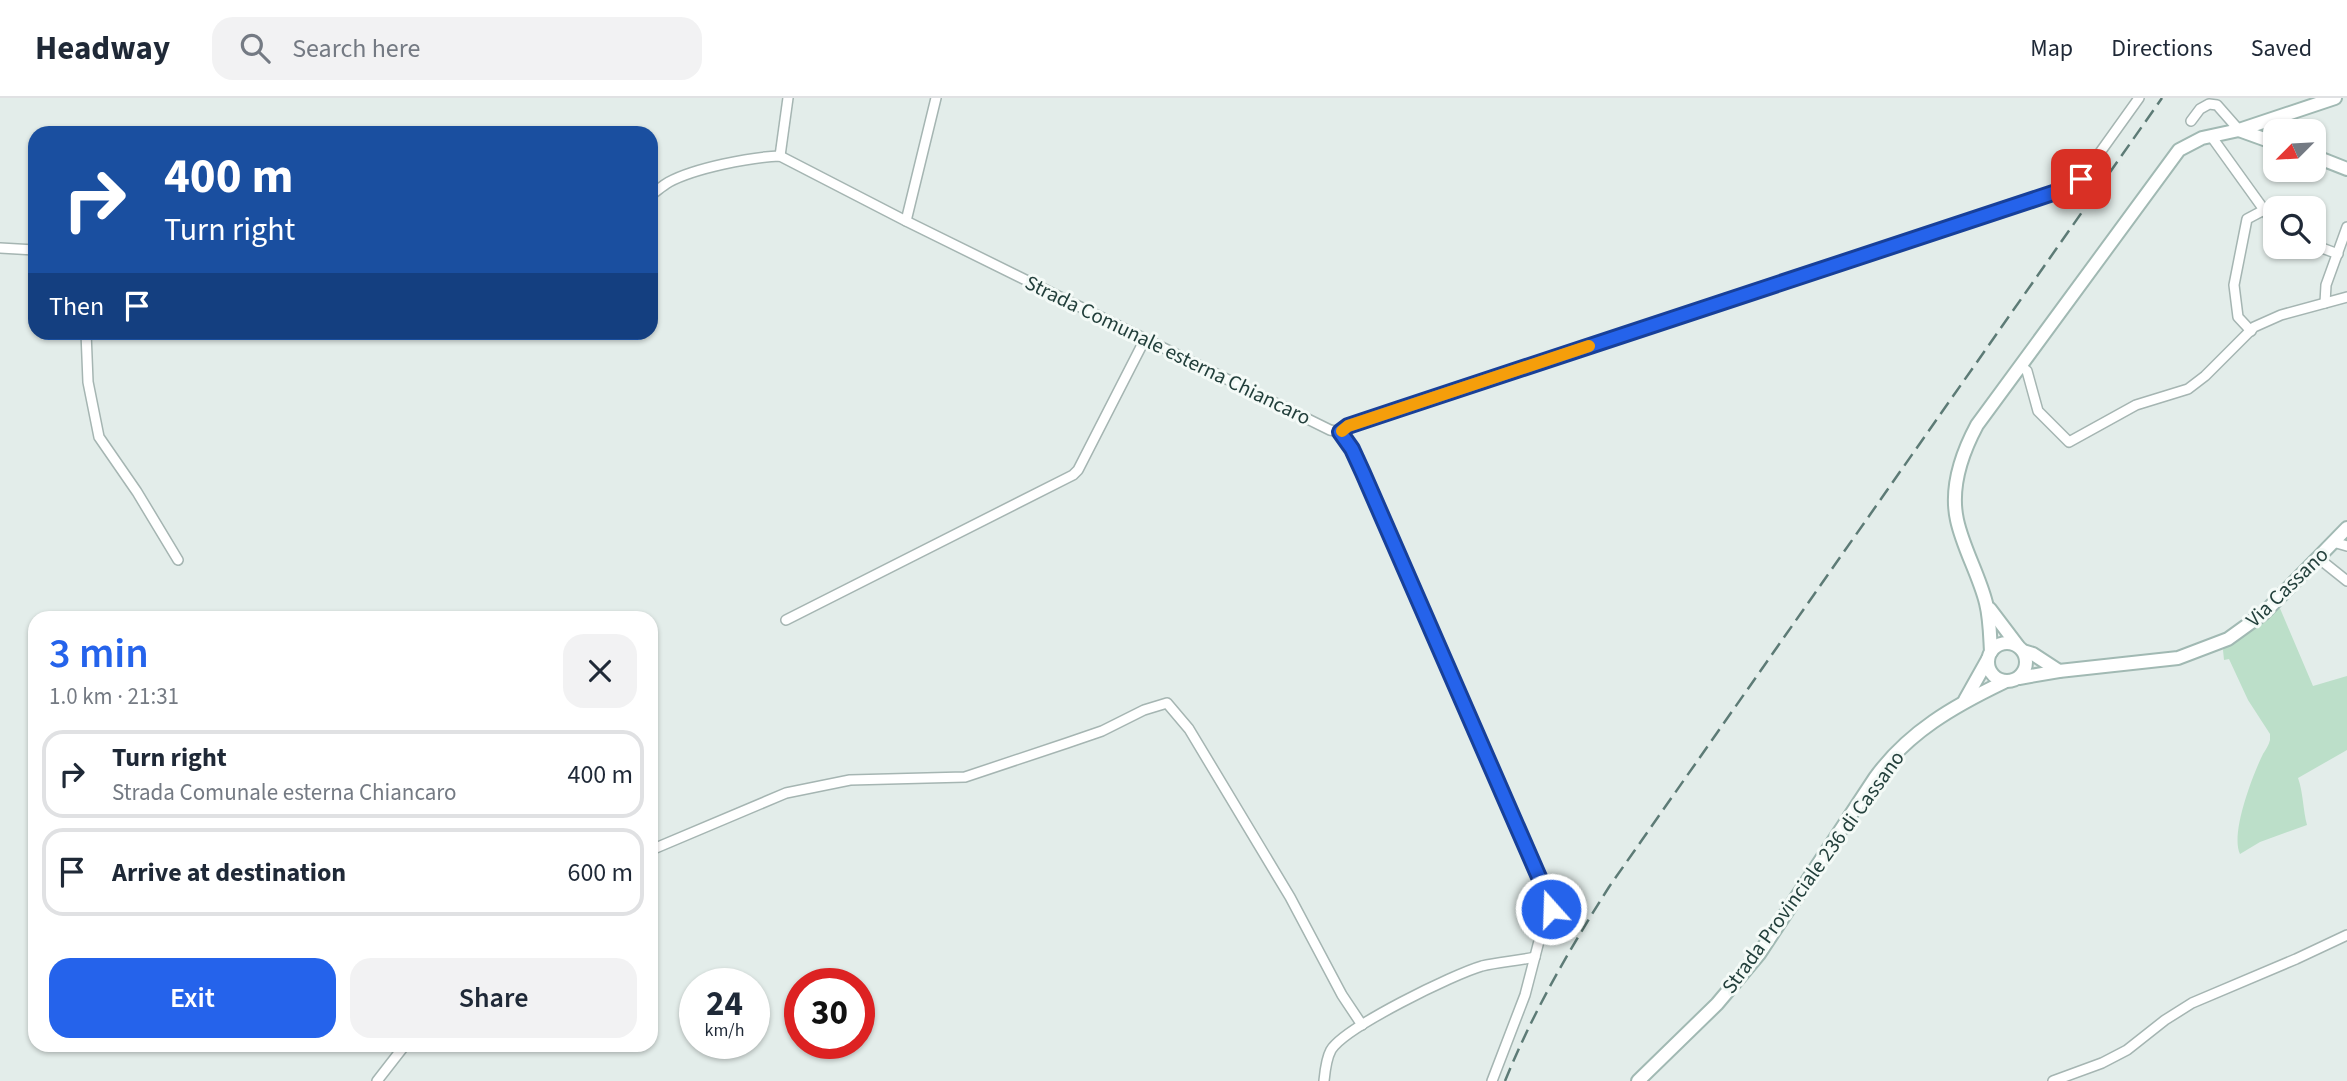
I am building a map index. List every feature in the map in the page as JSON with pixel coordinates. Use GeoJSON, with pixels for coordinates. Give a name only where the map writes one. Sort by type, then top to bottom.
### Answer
{"type":"FeatureCollection","features":[{"type":"Feature","properties":{"kind":"main road"},"geometry":{"type":"LineString","coordinates":[[1986,603],[2026,656],[2026,668],[2019,678],[2004,682],[1998,680],[1990,671],[1990,624],[1986,603],[1957,519],[1956,488],[1965,453],[1974,432],[2179,150],[2202,138],[2239,130],[2335,98]]}},
{"type":"Feature","properties":{"kind":"main road"},"geometry":{"type":"LineString","coordinates":[[2239,130],[2263,139]]}},
{"type":"Feature","properties":{"kind":"main road"},"geometry":{"type":"LineString","coordinates":[[2326,161],[2347,169]]}},
{"type":"Feature","properties":{"kind":"main road","name":"Via Cassano"},"geometry":{"type":"LineString","coordinates":[[2019,678],[2059,671],[2162,661],[2204,650],[2239,633],[2257,619],[2347,528]]}},
{"type":"Feature","properties":{"kind":"main road"},"geometry":{"type":"LineString","coordinates":[[1965,700],[1989,656],[2000,644],[2012,643],[2059,671]]}},
{"type":"Feature","properties":{"kind":"main road","name":"Strada Provinciale 236 di Cassano"},"geometry":{"type":"LineString","coordinates":[[1638,1081],[1717,1004],[1759,954],[1894,755],[1923,728],[1965,700],[2004,682]]}},
{"type":"Feature","properties":{"kind":"street"},"geometry":{"type":"LineString","coordinates":[[658,190],[691,174],[755,157],[780,156],[788,98]]}},
{"type":"Feature","properties":{"kind":"street"},"geometry":{"type":"LineString","coordinates":[[906,221],[936,98]]}},
{"type":"Feature","properties":{"kind":"street"},"geometry":{"type":"LineString","coordinates":[[1492,1081],[1525,995],[1549,917],[1549,900],[1352,449],[1340,432],[1348,426],[1386,413],[2074,186],[2139,98]]}},
{"type":"Feature","properties":{"kind":"street"},"geometry":{"type":"LineString","coordinates":[[2191,121],[2200,109],[2209,104],[2217,105],[2239,130]]}},
{"type":"Feature","properties":{"kind":"street"},"geometry":{"type":"LineString","coordinates":[[2211,136],[2263,209]]}},
{"type":"Feature","properties":{"kind":"street","name":"Strada Comunale esterna Chiancaro"},"geometry":{"type":"LineString","coordinates":[[780,156],[1144,339],[1330,430],[1340,432]]}},
{"type":"Feature","properties":{"kind":"street"},"geometry":{"type":"LineString","coordinates":[[2253,329],[2238,317],[2234,285],[2247,219],[2263,211]]}},
{"type":"Feature","properties":{"kind":"street"},"geometry":{"type":"LineString","coordinates":[[2325,303],[2326,285],[2345,240],[2347,227]]}},
{"type":"Feature","properties":{"kind":"street"},"geometry":{"type":"LineString","coordinates":[[0,248],[28,250]]}},
{"type":"Feature","properties":{"kind":"street"},"geometry":{"type":"LineString","coordinates":[[2326,250],[2338,254]]}},
{"type":"Feature","properties":{"kind":"street"},"geometry":{"type":"LineString","coordinates":[[2021,366],[2027,371],[2038,411],[2069,442],[2136,405],[2188,389],[2253,329],[2281,315],[2347,297]]}},
{"type":"Feature","properties":{"kind":"street"},"geometry":{"type":"LineString","coordinates":[[786,620],[1073,475],[1078,470],[1144,339]]}},
{"type":"Feature","properties":{"kind":"street"},"geometry":{"type":"LineString","coordinates":[[86,340],[88,382],[99,437],[124,472],[178,560]]}},
{"type":"Feature","properties":{"kind":"street"},"geometry":{"type":"LineString","coordinates":[[2333,542],[2347,546]]}},
{"type":"Feature","properties":{"kind":"street"},"geometry":{"type":"LineString","coordinates":[[2317,557],[2347,581]]}},
{"type":"Feature","properties":{"kind":"street"},"geometry":{"type":"LineString","coordinates":[[658,847],[786,793],[850,780],[965,777],[1090,735],[1144,710],[1167,703],[1189,729],[1290,897],[1342,995],[1362,1025]]}},
{"type":"Feature","properties":{"kind":"street"},"geometry":{"type":"LineString","coordinates":[[2053,1081],[2102,1063],[2127,1050],[2192,1003],[2347,934]]}},
{"type":"Feature","properties":{"kind":"street"},"geometry":{"type":"LineString","coordinates":[[1324,1081],[1331,1049],[1362,1025],[1403,1002],[1472,970],[1535,957]]}},
{"type":"Feature","properties":{"kind":"street"},"geometry":{"type":"LineString","coordinates":[[377,1081],[400,1052]]}},
{"type":"Feature","properties":{"kind":"green space"},"geometry":{"type":"Polygon","coordinates":[[[2279,606],[2313,686],[2347,676],[2347,750],[2298,778],[2307,825],[2260,842],[2240,854],[2240,819],[2254,775],[2270,742],[2270,734],[2248,700],[2229,659],[2224,660],[2223,650],[2226,644],[2259,624],[2279,606]]]}},
{"type":"Feature","properties":{"kind":"railway"},"geometry":{"type":"LineString","coordinates":[[1505,1081],[1527,1030],[1609,887],[2162,98]]}},
{"type":"Feature","properties":{"kind":"slow traffic"},"geometry":{"type":"LineString","coordinates":[[1342,431],[1348,426],[1589,346]]}},
{"type":"Feature","properties":{"kind":"route"},"geometry":{"type":"LineString","coordinates":[[1551,909],[1502,790],[1363,473],[1352,449],[1340,432],[1348,426],[1524,367],[2074,186],[2081,179]]}}]}
